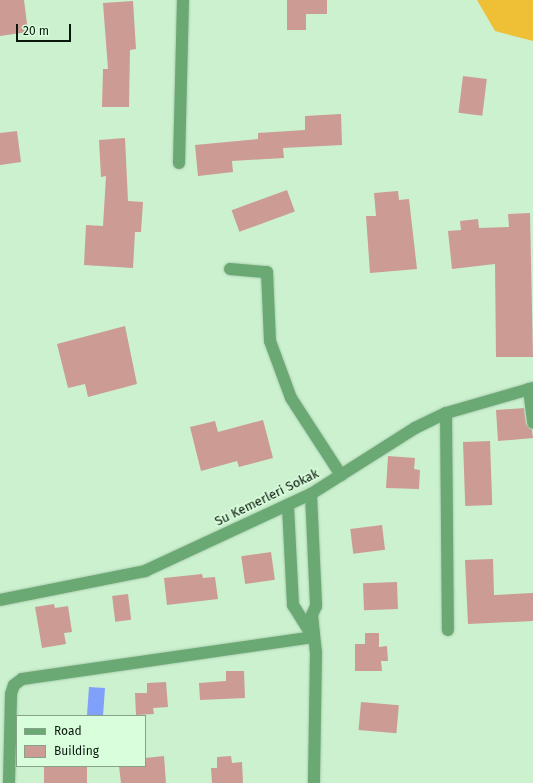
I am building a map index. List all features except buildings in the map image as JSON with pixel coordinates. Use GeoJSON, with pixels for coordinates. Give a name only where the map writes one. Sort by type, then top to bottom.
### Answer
{"type":"FeatureCollection","features":[{"type":"Feature","properties":{"kind":"street"},"geometry":{"type":"LineString","coordinates":[[179,163],[182,0]]}},
{"type":"Feature","properties":{"kind":"street"},"geometry":{"type":"LineString","coordinates":[[230,269],[267,272],[270,341],[290,398],[341,475]]}},
{"type":"Feature","properties":{"kind":"street"},"geometry":{"type":"LineString","coordinates":[[531,388],[533,423]]}},
{"type":"Feature","properties":{"kind":"street","name":"Su Kemerleri Sokak"},"geometry":{"type":"LineString","coordinates":[[0,600],[145,570],[311,494],[415,428],[446,413],[531,388]]}},
{"type":"Feature","properties":{"kind":"street"},"geometry":{"type":"LineString","coordinates":[[446,413],[448,630]]}},
{"type":"Feature","properties":{"kind":"street"},"geometry":{"type":"LineString","coordinates":[[311,494],[316,606],[312,615],[313,637],[316,652],[314,783]]}},
{"type":"Feature","properties":{"kind":"street"},"geometry":{"type":"LineString","coordinates":[[288,505],[293,605],[313,637]]}},
{"type":"Feature","properties":{"kind":"street"},"geometry":{"type":"LineString","coordinates":[[9,783],[11,694],[14,685],[22,679],[313,637]]}},
{"type":"Feature","properties":{"kind":"shaded area"},"geometry":{"type":"Polygon","coordinates":[[[477,0],[533,0],[533,41],[495,31],[477,0]]]}},
{"type":"Feature","properties":{"kind":"water"},"geometry":{"type":"Polygon","coordinates":[[[89,687],[105,688],[103,715],[87,715],[89,687]]]}}]}
